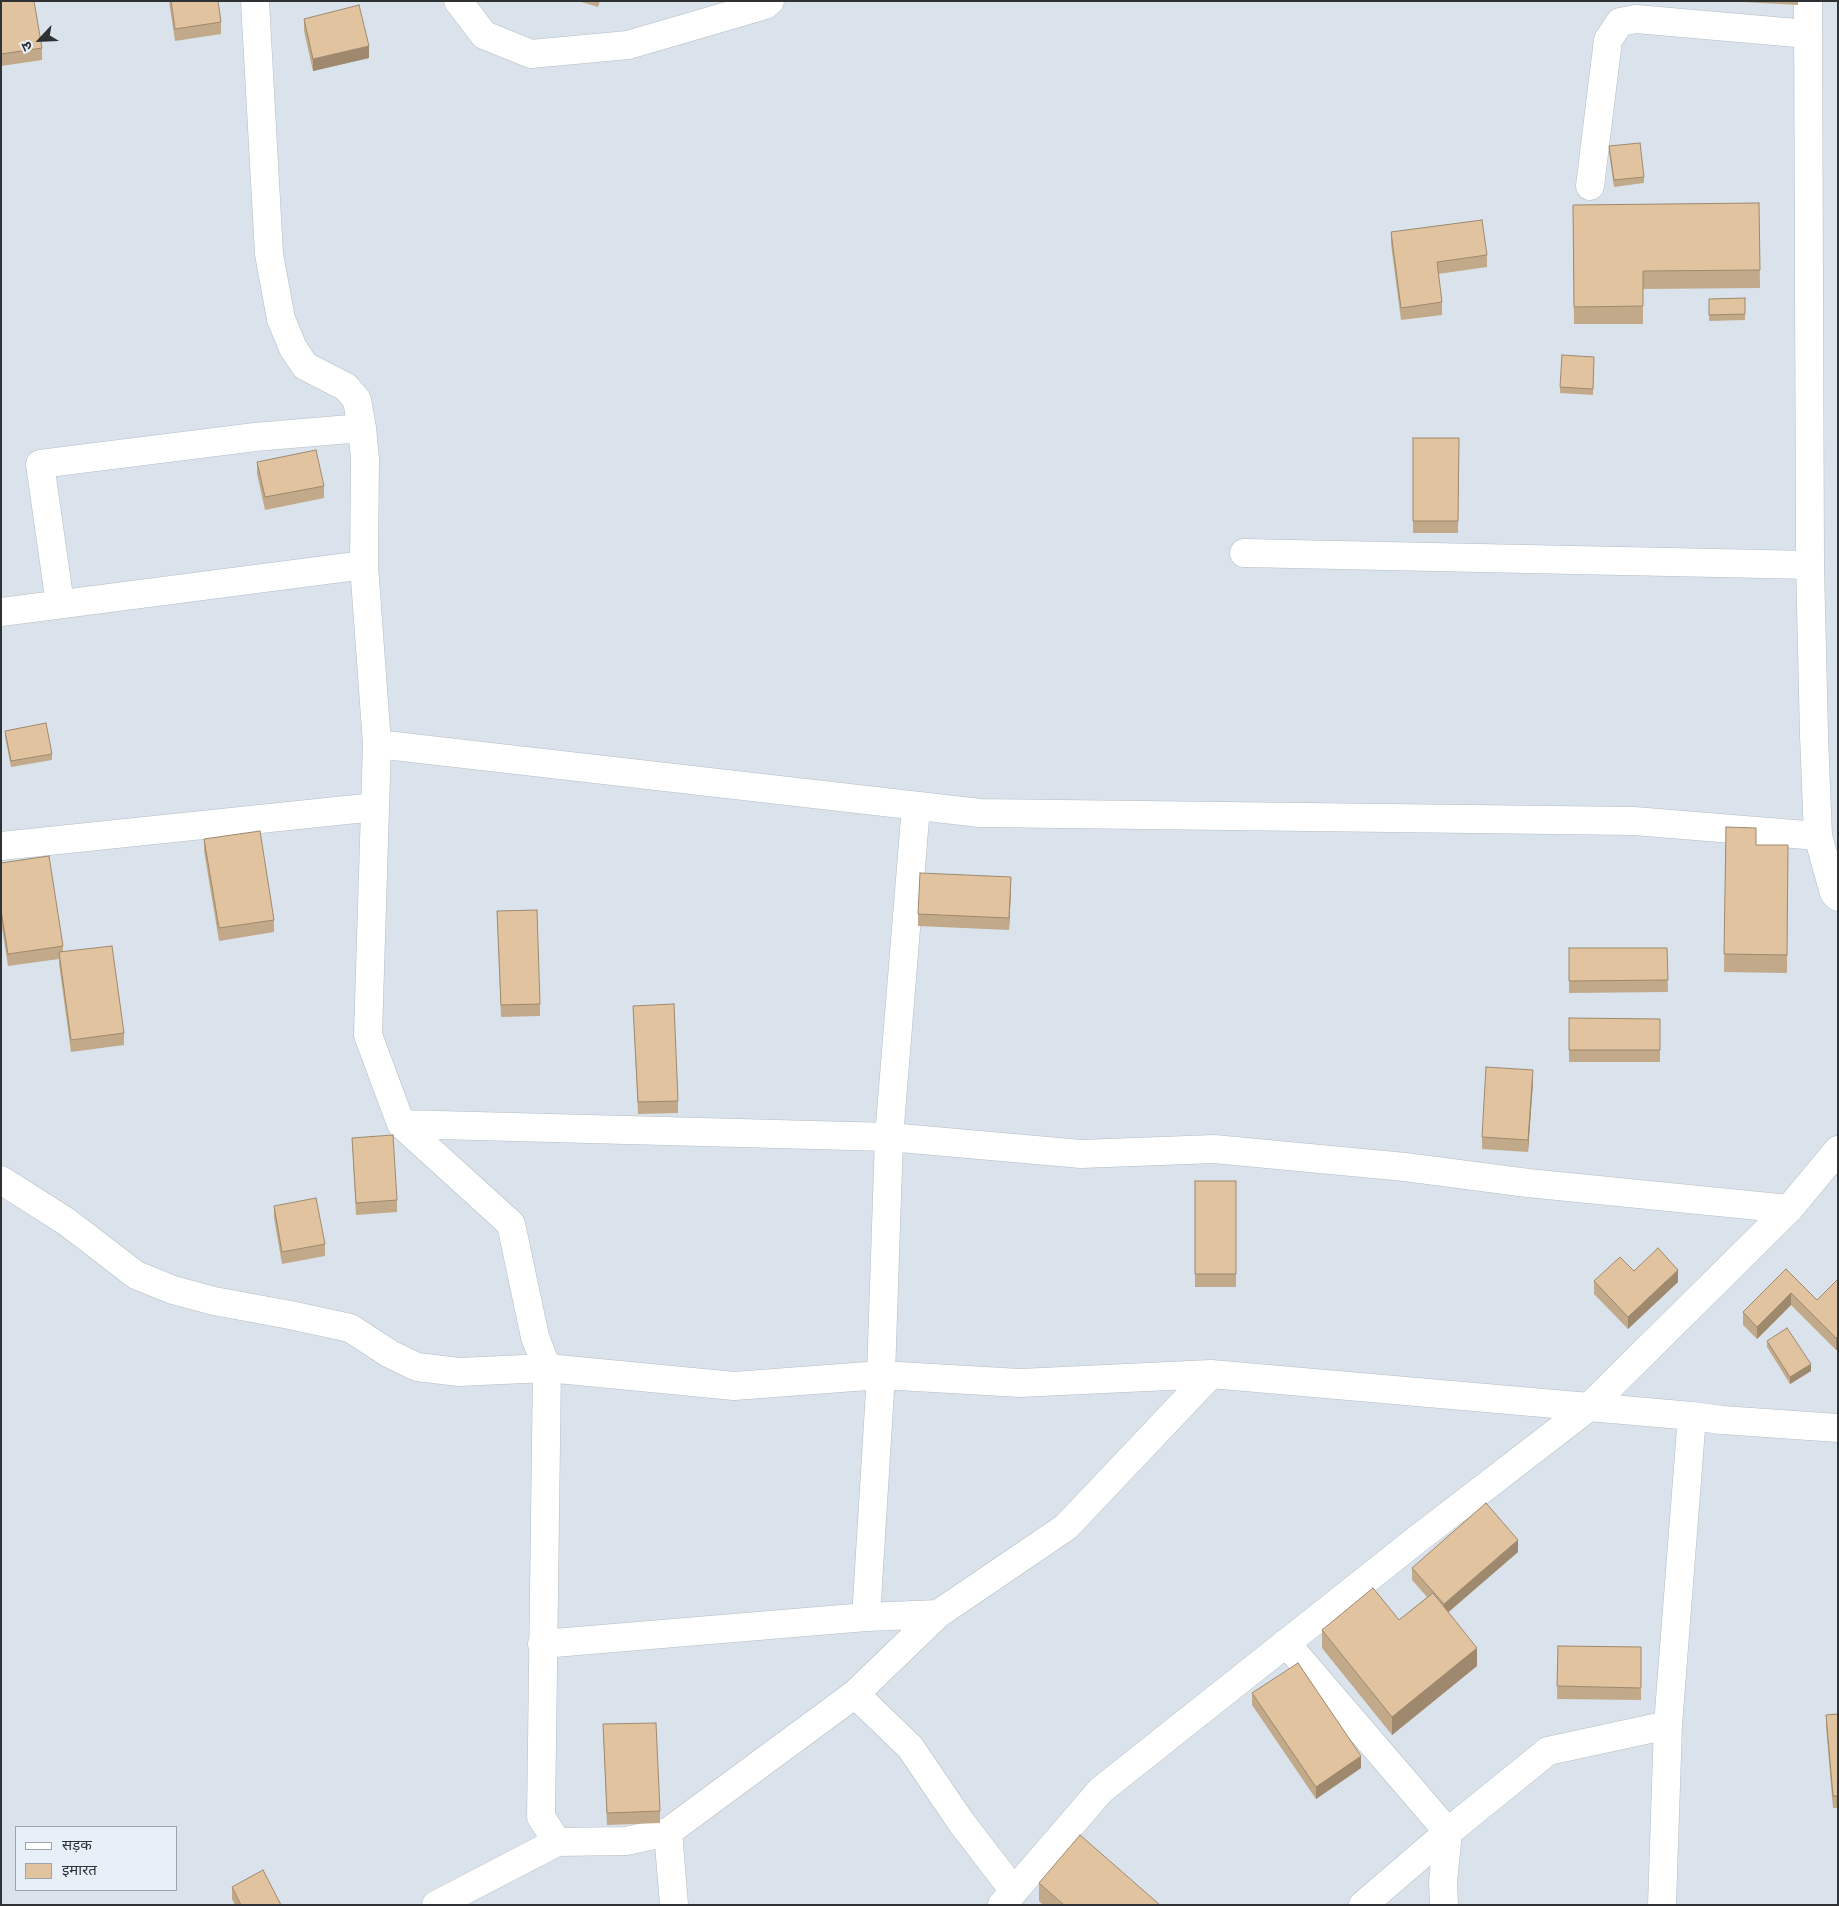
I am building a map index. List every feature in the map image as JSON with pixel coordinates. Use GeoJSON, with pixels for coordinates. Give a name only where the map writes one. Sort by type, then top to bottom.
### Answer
{"type":"FeatureCollection","features":[{"type":"Feature","properties":{"kind":"street"},"geometry":{"type":"LineString","coordinates":[[254,1],[269,254],[281,319],[293,348],[305,366],[346,387],[357,400],[362,428],[365,460],[364,565],[377,744],[368,1035],[400,1124],[510,1224],[535,1337],[547,1368],[541,1817],[557,1842]]}},
{"type":"Feature","properties":{"kind":"street"},"geometry":{"type":"LineString","coordinates":[[458,1],[484,35],[531,54],[628,45],[765,5],[770,1]]}},
{"type":"Feature","properties":{"kind":"street"},"geometry":{"type":"LineString","coordinates":[[1808,1],[1810,565],[1814,734],[1818,836],[1834,893],[1838,897]]}},
{"type":"Feature","properties":{"kind":"street"},"geometry":{"type":"LineString","coordinates":[[1590,186],[1608,40],[1620,22],[1636,20],[1808,34]]}},
{"type":"Feature","properties":{"kind":"street"},"geometry":{"type":"LineString","coordinates":[[60,604],[40,464],[255,437],[362,428]]}},
{"type":"Feature","properties":{"kind":"street"},"geometry":{"type":"LineString","coordinates":[[1244,553],[1810,565]]}},
{"type":"Feature","properties":{"kind":"street"},"geometry":{"type":"LineString","coordinates":[[1,612],[364,565]]}},
{"type":"Feature","properties":{"kind":"street"},"geometry":{"type":"LineString","coordinates":[[377,744],[980,813],[1634,821],[1818,836]]}},
{"type":"Feature","properties":{"kind":"street"},"geometry":{"type":"LineString","coordinates":[[866,1617],[881,1375],[889,1137],[916,806]]}},
{"type":"Feature","properties":{"kind":"street"},"geometry":{"type":"LineString","coordinates":[[1,846],[375,807]]}},
{"type":"Feature","properties":{"kind":"street"},"geometry":{"type":"LineString","coordinates":[[400,1124],[889,1137],[1081,1154],[1214,1149],[1396,1166],[1528,1183],[1789,1209]]}},
{"type":"Feature","properties":{"kind":"street"},"geometry":{"type":"LineString","coordinates":[[854,1694],[910,1746],[961,1822],[1008,1898],[1101,1790],[1286,1642],[1589,1407],[1789,1209],[1838,1150]]}},
{"type":"Feature","properties":{"kind":"street"},"geometry":{"type":"LineString","coordinates":[[1,1180],[67,1222],[136,1275],[173,1290],[214,1301],[350,1328],[390,1354],[417,1367],[458,1372],[547,1368],[734,1386],[881,1375],[1020,1383],[1211,1374],[1722,1420],[1838,1428]]}},
{"type":"Feature","properties":{"kind":"street"},"geometry":{"type":"LineString","coordinates":[[436,1905],[557,1842],[626,1841],[668,1832],[854,1694],[938,1614],[1066,1526],[1211,1374]]}},
{"type":"Feature","properties":{"kind":"street"},"geometry":{"type":"LineString","coordinates":[[1662,1905],[1668,1725],[1692,1416]]}},
{"type":"Feature","properties":{"kind":"street"},"geometry":{"type":"LineString","coordinates":[[542,1644],[866,1617],[938,1614]]}},
{"type":"Feature","properties":{"kind":"street"},"geometry":{"type":"LineString","coordinates":[[1286,1642],[1448,1832],[1443,1882],[1444,1905]]}},
{"type":"Feature","properties":{"kind":"street"},"geometry":{"type":"LineString","coordinates":[[1363,1905],[1448,1832],[1548,1751],[1668,1725]]}},
{"type":"Feature","properties":{"kind":"street"},"geometry":{"type":"LineString","coordinates":[[668,1832],[674,1905]]}},
{"type":"Feature","properties":{"kind":"building"},"geometry":{"type":"Polygon","coordinates":[[[1,1],[34,1],[42,48],[1,54],[1,1]]]}},
{"type":"Feature","properties":{"kind":"building"},"geometry":{"type":"Polygon","coordinates":[[[171,1],[218,1],[221,22],[175,29],[171,1]]]}},
{"type":"Feature","properties":{"kind":"building"},"geometry":{"type":"Polygon","coordinates":[[[359,5],[369,46],[313,59],[304,19],[359,5]]]}},
{"type":"Feature","properties":{"kind":"building"},"geometry":{"type":"Polygon","coordinates":[[[1640,143],[1644,177],[1614,180],[1609,146],[1640,143]]]}},
{"type":"Feature","properties":{"kind":"building"},"geometry":{"type":"Polygon","coordinates":[[[1759,203],[1760,270],[1643,271],[1643,306],[1574,307],[1573,205],[1759,203]]]}},
{"type":"Feature","properties":{"kind":"building"},"geometry":{"type":"Polygon","coordinates":[[[1482,220],[1487,255],[1437,262],[1442,302],[1401,308],[1391,232],[1482,220]]]}},
{"type":"Feature","properties":{"kind":"building"},"geometry":{"type":"Polygon","coordinates":[[[1745,298],[1745,314],[1709,315],[1709,299],[1745,298]]]}},
{"type":"Feature","properties":{"kind":"building"},"geometry":{"type":"Polygon","coordinates":[[[1562,355],[1594,357],[1593,389],[1560,387],[1562,355]]]}},
{"type":"Feature","properties":{"kind":"building"},"geometry":{"type":"Polygon","coordinates":[[[1413,438],[1459,438],[1458,521],[1413,521],[1413,438]]]}},
{"type":"Feature","properties":{"kind":"building"},"geometry":{"type":"Polygon","coordinates":[[[316,450],[324,486],[265,497],[257,462],[316,450]]]}},
{"type":"Feature","properties":{"kind":"building"},"geometry":{"type":"Polygon","coordinates":[[[46,723],[52,754],[11,761],[5,731],[46,723]]]}},
{"type":"Feature","properties":{"kind":"building"},"geometry":{"type":"Polygon","coordinates":[[[1726,827],[1756,828],[1756,845],[1788,845],[1787,955],[1724,954],[1726,827]]]}},
{"type":"Feature","properties":{"kind":"building"},"geometry":{"type":"Polygon","coordinates":[[[260,831],[274,920],[219,928],[204,839],[260,831]]]}},
{"type":"Feature","properties":{"kind":"building"},"geometry":{"type":"Polygon","coordinates":[[[49,856],[63,946],[8,954],[1,910],[1,863],[49,856]]]}},
{"type":"Feature","properties":{"kind":"building"},"geometry":{"type":"Polygon","coordinates":[[[920,873],[1011,877],[1009,918],[918,914],[920,873]]]}},
{"type":"Feature","properties":{"kind":"building"},"geometry":{"type":"Polygon","coordinates":[[[537,910],[540,1004],[501,1005],[497,911],[537,910]]]}},
{"type":"Feature","properties":{"kind":"building"},"geometry":{"type":"Polygon","coordinates":[[[112,946],[124,1033],[71,1040],[59,952],[112,946]]]}},
{"type":"Feature","properties":{"kind":"building"},"geometry":{"type":"Polygon","coordinates":[[[1569,948],[1667,948],[1668,980],[1569,981],[1569,948]]]}},
{"type":"Feature","properties":{"kind":"building"},"geometry":{"type":"Polygon","coordinates":[[[674,1004],[678,1101],[638,1102],[633,1006],[674,1004]]]}},
{"type":"Feature","properties":{"kind":"building"},"geometry":{"type":"Polygon","coordinates":[[[1569,1018],[1660,1019],[1660,1050],[1569,1050],[1569,1018]]]}},
{"type":"Feature","properties":{"kind":"building"},"geometry":{"type":"Polygon","coordinates":[[[1486,1067],[1533,1070],[1528,1140],[1482,1137],[1486,1067]]]}},
{"type":"Feature","properties":{"kind":"building"},"geometry":{"type":"Polygon","coordinates":[[[393,1135],[397,1200],[356,1203],[352,1138],[393,1135]]]}},
{"type":"Feature","properties":{"kind":"building"},"geometry":{"type":"Polygon","coordinates":[[[1195,1181],[1236,1181],[1236,1274],[1195,1274],[1195,1181]]]}},
{"type":"Feature","properties":{"kind":"building"},"geometry":{"type":"Polygon","coordinates":[[[316,1198],[325,1244],[282,1252],[274,1206],[316,1198]]]}},
{"type":"Feature","properties":{"kind":"building"},"geometry":{"type":"Polygon","coordinates":[[[1658,1248],[1678,1270],[1628,1317],[1594,1281],[1620,1257],[1634,1271],[1658,1248]]]}},
{"type":"Feature","properties":{"kind":"building"},"geometry":{"type":"Polygon","coordinates":[[[1786,1269],[1817,1300],[1838,1279],[1838,1337],[1836,1338],[1791,1293],[1757,1327],[1743,1312],[1786,1269]]]}},
{"type":"Feature","properties":{"kind":"building"},"geometry":{"type":"Polygon","coordinates":[[[1787,1328],[1811,1364],[1790,1377],[1767,1341],[1787,1328]]]}},
{"type":"Feature","properties":{"kind":"building"},"geometry":{"type":"Polygon","coordinates":[[[1486,1503],[1518,1540],[1444,1604],[1412,1568],[1486,1503]]]}},
{"type":"Feature","properties":{"kind":"building"},"geometry":{"type":"Polygon","coordinates":[[[1373,1588],[1399,1620],[1433,1593],[1477,1648],[1392,1717],[1322,1630],[1373,1588]]]}},
{"type":"Feature","properties":{"kind":"building"},"geometry":{"type":"Polygon","coordinates":[[[1558,1646],[1641,1647],[1641,1688],[1557,1686],[1558,1646]]]}},
{"type":"Feature","properties":{"kind":"building"},"geometry":{"type":"Polygon","coordinates":[[[1298,1663],[1361,1756],[1316,1787],[1252,1693],[1298,1663]]]}},
{"type":"Feature","properties":{"kind":"building"},"geometry":{"type":"Polygon","coordinates":[[[1838,1714],[1838,1796],[1833,1796],[1826,1715],[1838,1714]]]}},
{"type":"Feature","properties":{"kind":"building"},"geometry":{"type":"Polygon","coordinates":[[[656,1723],[660,1811],[607,1813],[603,1724],[656,1723]]]}},
{"type":"Feature","properties":{"kind":"building"},"geometry":{"type":"Polygon","coordinates":[[[1080,1835],[1160,1905],[1064,1905],[1039,1883],[1080,1835]]]}},
{"type":"Feature","properties":{"kind":"building"},"geometry":{"type":"Polygon","coordinates":[[[263,1870],[281,1905],[241,1905],[232,1887],[263,1870]]]}}]}
